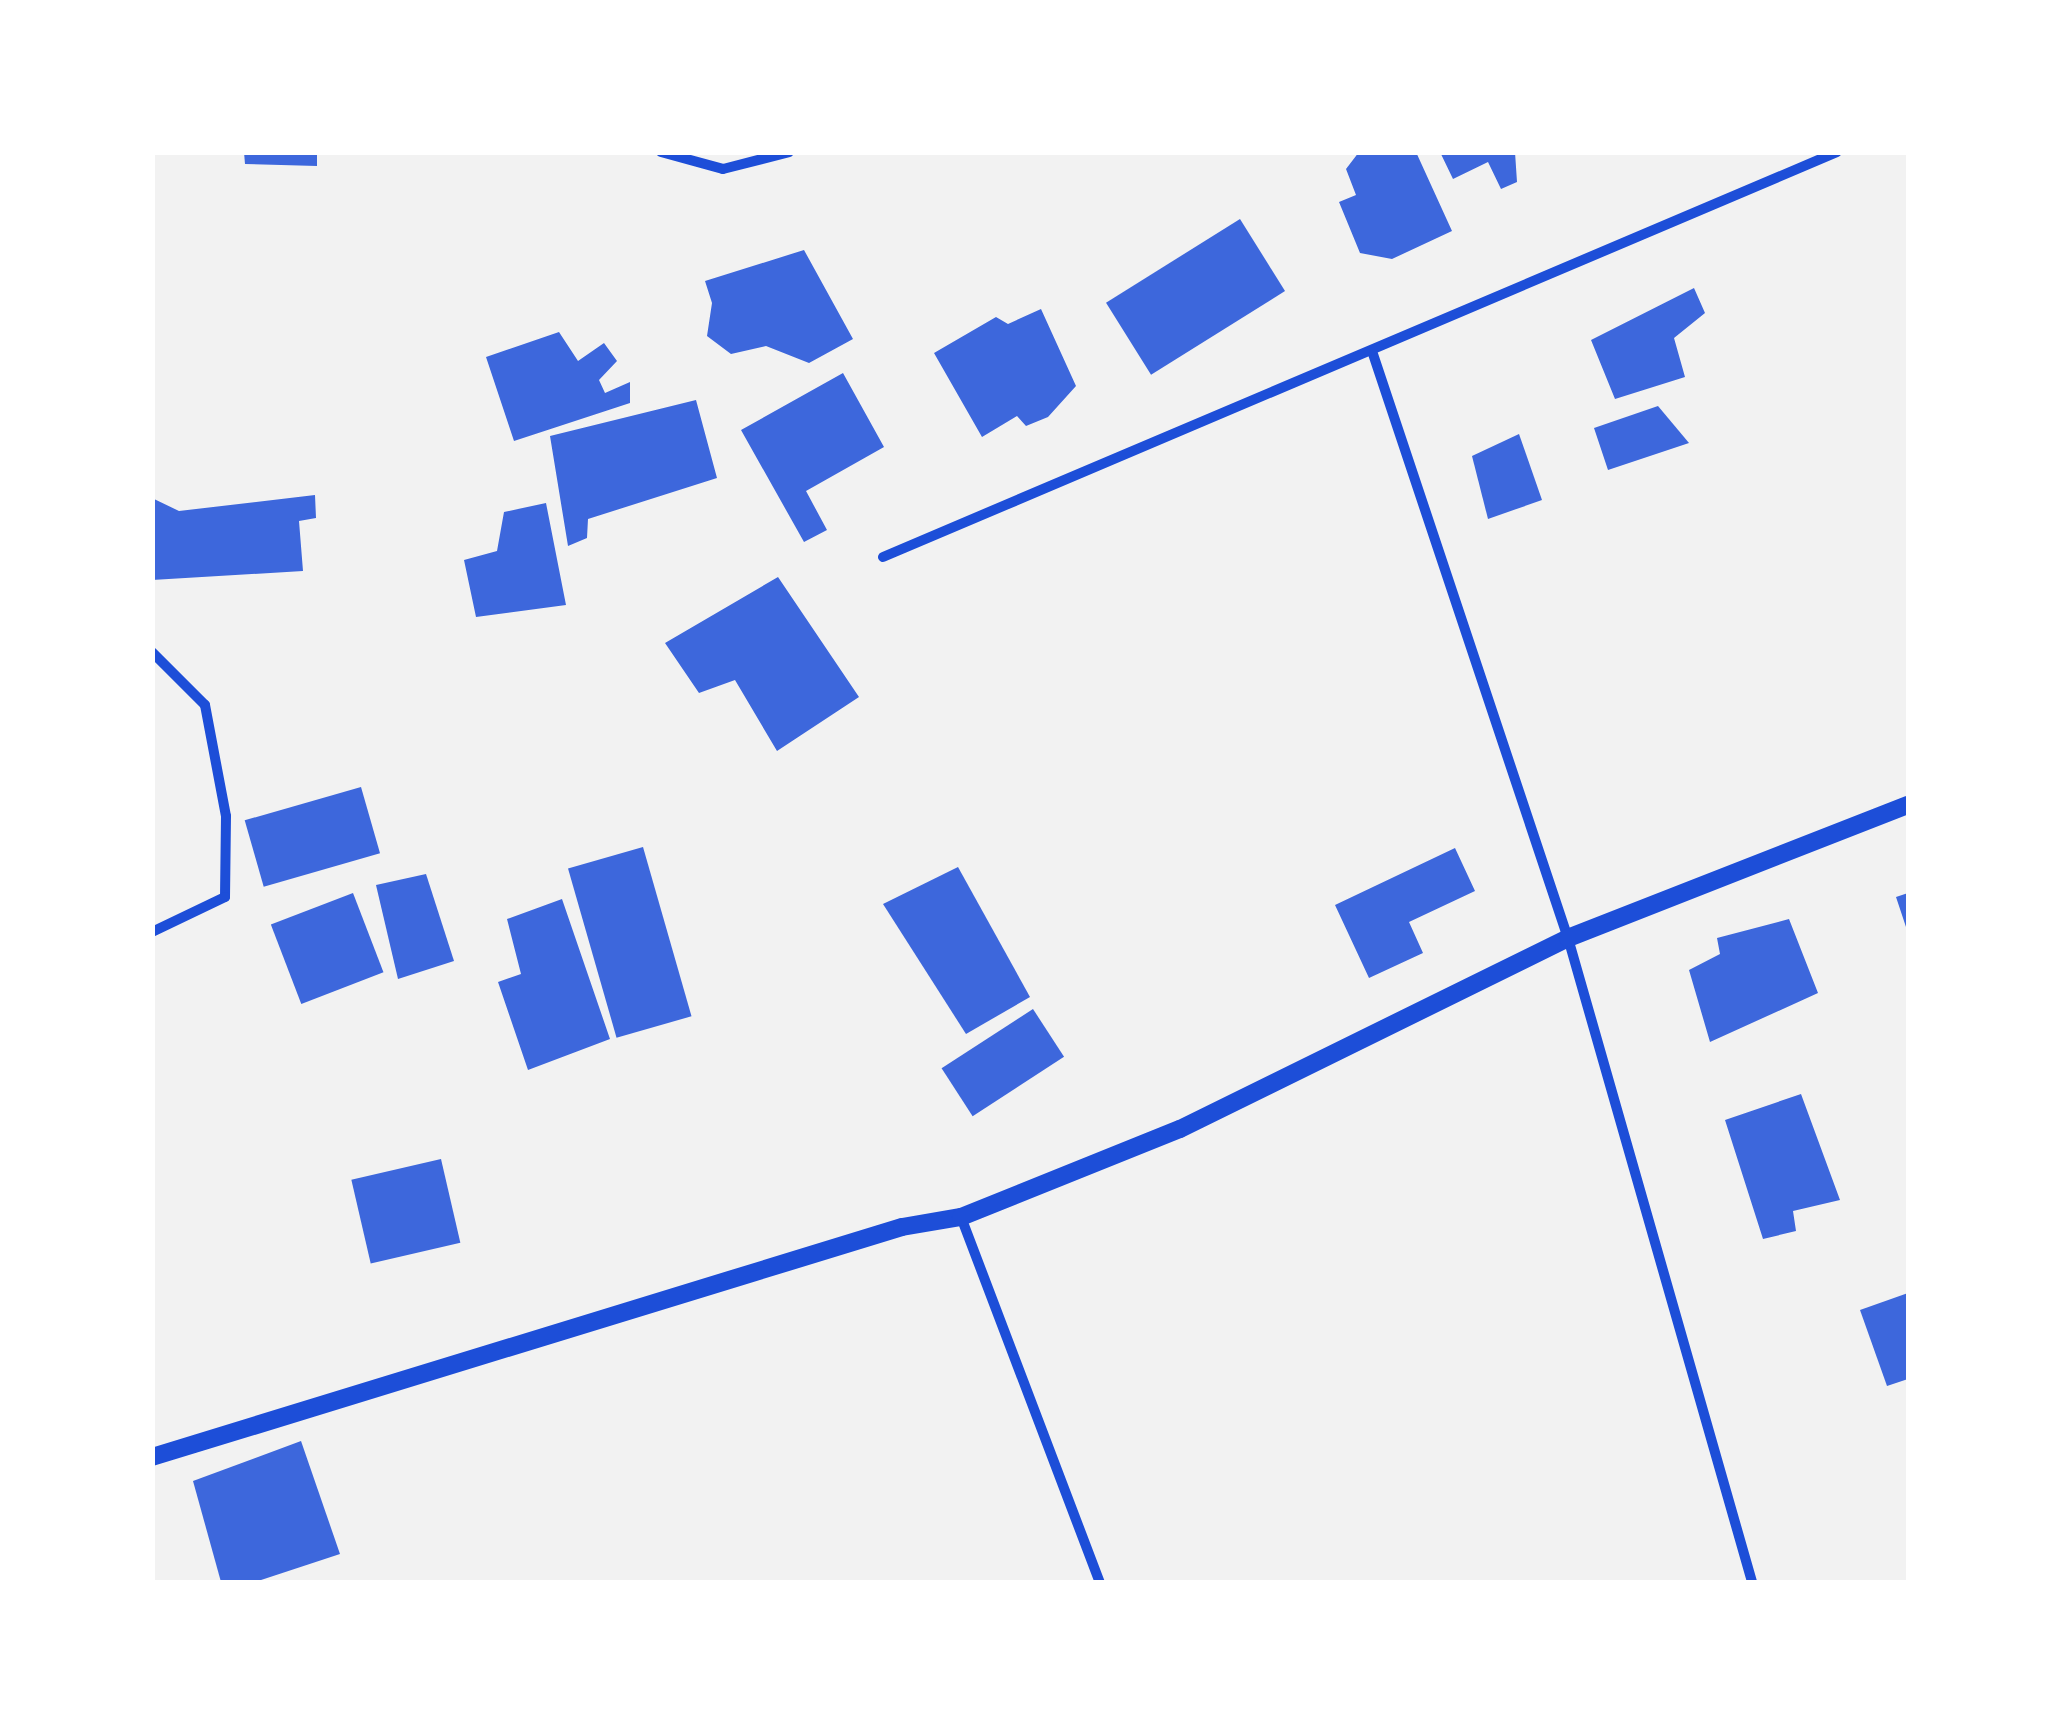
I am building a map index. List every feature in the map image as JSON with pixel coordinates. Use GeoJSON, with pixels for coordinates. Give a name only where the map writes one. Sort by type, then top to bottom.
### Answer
{"type":"FeatureCollection","features":[{"type":"Feature","properties":{"kind":"street"},"geometry":{"type":"LineString","coordinates":[[661,152],[723,169],[789,152]]}},
{"type":"Feature","properties":{"kind":"street"},"geometry":{"type":"LineString","coordinates":[[884,557],[1373,354],[1837,152]]}},
{"type":"Feature","properties":{"kind":"street"},"geometry":{"type":"LineString","coordinates":[[1373,354],[1568,938],[1752,1582]]}},
{"type":"Feature","properties":{"kind":"street"},"geometry":{"type":"LineString","coordinates":[[152,652],[205,705],[226,816],[225,897],[152,932]]}},
{"type":"Feature","properties":{"kind":"street"},"geometry":{"type":"LineString","coordinates":[[152,1457],[902,1228],[960,1217],[1180,1129],[1568,938],[1908,805]]}},
{"type":"Feature","properties":{"kind":"street"},"geometry":{"type":"LineString","coordinates":[[960,1217],[1100,1582]]}},
{"type":"Feature","properties":{"kind":"building"},"geometry":{"type":"Polygon","coordinates":[[[244,152],[317,152],[317,166],[245,164],[244,152]]]}},
{"type":"Feature","properties":{"kind":"building"},"geometry":{"type":"Polygon","coordinates":[[[1359,152],[1416,152],[1452,231],[1392,259],[1360,253],[1339,202],[1356,195],[1346,169],[1359,152]]]}},
{"type":"Feature","properties":{"kind":"building"},"geometry":{"type":"Polygon","coordinates":[[[1440,152],[1515,152],[1517,182],[1501,189],[1488,162],[1453,179],[1440,152]]]}},
{"type":"Feature","properties":{"kind":"building"},"geometry":{"type":"Polygon","coordinates":[[[1240,219],[1285,291],[1151,375],[1106,303],[1240,219]]]}},
{"type":"Feature","properties":{"kind":"building"},"geometry":{"type":"Polygon","coordinates":[[[804,250],[853,339],[809,363],[766,346],[731,354],[707,336],[712,303],[705,281],[804,250]]]}},
{"type":"Feature","properties":{"kind":"building"},"geometry":{"type":"Polygon","coordinates":[[[1694,288],[1705,313],[1674,338],[1685,377],[1615,399],[1591,340],[1694,288]]]}},
{"type":"Feature","properties":{"kind":"building"},"geometry":{"type":"Polygon","coordinates":[[[1041,309],[1076,386],[1048,417],[1026,426],[1017,416],[982,437],[934,353],[996,317],[1008,324],[1041,309]]]}},
{"type":"Feature","properties":{"kind":"building"},"geometry":{"type":"Polygon","coordinates":[[[559,332],[578,361],[604,343],[617,361],[599,380],[605,393],[630,382],[630,403],[514,441],[486,357],[559,332]]]}},
{"type":"Feature","properties":{"kind":"building"},"geometry":{"type":"Polygon","coordinates":[[[843,373],[884,447],[806,491],[827,530],[804,542],[741,430],[843,373]]]}},
{"type":"Feature","properties":{"kind":"building"},"geometry":{"type":"Polygon","coordinates":[[[696,400],[717,478],[588,519],[587,538],[568,546],[550,436],[696,400]]]}},
{"type":"Feature","properties":{"kind":"building"},"geometry":{"type":"Polygon","coordinates":[[[1658,406],[1689,443],[1608,470],[1594,428],[1658,406]]]}},
{"type":"Feature","properties":{"kind":"building"},"geometry":{"type":"Polygon","coordinates":[[[1519,434],[1542,500],[1488,519],[1472,456],[1519,434]]]}},
{"type":"Feature","properties":{"kind":"building"},"geometry":{"type":"Polygon","coordinates":[[[315,495],[316,518],[299,521],[303,571],[152,580],[152,498],[179,511],[315,495]]]}},
{"type":"Feature","properties":{"kind":"building"},"geometry":{"type":"Polygon","coordinates":[[[546,503],[566,605],[476,617],[464,560],[497,551],[504,512],[546,503]]]}},
{"type":"Feature","properties":{"kind":"building"},"geometry":{"type":"Polygon","coordinates":[[[778,577],[859,697],[777,751],[735,680],[699,693],[665,643],[778,577]]]}},
{"type":"Feature","properties":{"kind":"building"},"geometry":{"type":"Polygon","coordinates":[[[361,787],[380,853],[264,887],[245,820],[361,787]]]}},
{"type":"Feature","properties":{"kind":"building"},"geometry":{"type":"Polygon","coordinates":[[[643,847],[692,1016],[617,1038],[568,868],[643,847]]]}},
{"type":"Feature","properties":{"kind":"building"},"geometry":{"type":"Polygon","coordinates":[[[1455,848],[1475,891],[1409,922],[1423,953],[1369,978],[1335,905],[1455,848]]]}},
{"type":"Feature","properties":{"kind":"building"},"geometry":{"type":"Polygon","coordinates":[[[958,867],[1030,997],[966,1034],[883,904],[958,867]]]}},
{"type":"Feature","properties":{"kind":"building"},"geometry":{"type":"Polygon","coordinates":[[[426,874],[454,961],[398,979],[376,885],[426,874]]]}},
{"type":"Feature","properties":{"kind":"building"},"geometry":{"type":"Polygon","coordinates":[[[353,893],[383,972],[301,1004],[271,925],[353,893]]]}},
{"type":"Feature","properties":{"kind":"building"},"geometry":{"type":"Polygon","coordinates":[[[1908,893],[1908,933],[1896,897],[1908,893]]]}},
{"type":"Feature","properties":{"kind":"building"},"geometry":{"type":"Polygon","coordinates":[[[562,899],[610,1039],[528,1070],[498,982],[521,974],[507,919],[562,899]]]}},
{"type":"Feature","properties":{"kind":"building"},"geometry":{"type":"Polygon","coordinates":[[[1789,919],[1818,993],[1710,1042],[1689,970],[1720,954],[1717,938],[1789,919]]]}},
{"type":"Feature","properties":{"kind":"building"},"geometry":{"type":"Polygon","coordinates":[[[1033,1009],[1064,1057],[973,1116],[942,1068],[1033,1009]]]}},
{"type":"Feature","properties":{"kind":"building"},"geometry":{"type":"Polygon","coordinates":[[[1801,1094],[1840,1200],[1793,1211],[1796,1231],[1763,1239],[1725,1120],[1801,1094]]]}},
{"type":"Feature","properties":{"kind":"building"},"geometry":{"type":"Polygon","coordinates":[[[441,1159],[460,1243],[371,1263],[351,1180],[441,1159]]]}},
{"type":"Feature","properties":{"kind":"building"},"geometry":{"type":"Polygon","coordinates":[[[1908,1293],[1908,1379],[1887,1386],[1860,1310],[1908,1293]]]}},
{"type":"Feature","properties":{"kind":"building"},"geometry":{"type":"Polygon","coordinates":[[[301,1441],[340,1554],[255,1582],[221,1582],[193,1481],[301,1441]]]}}]}
